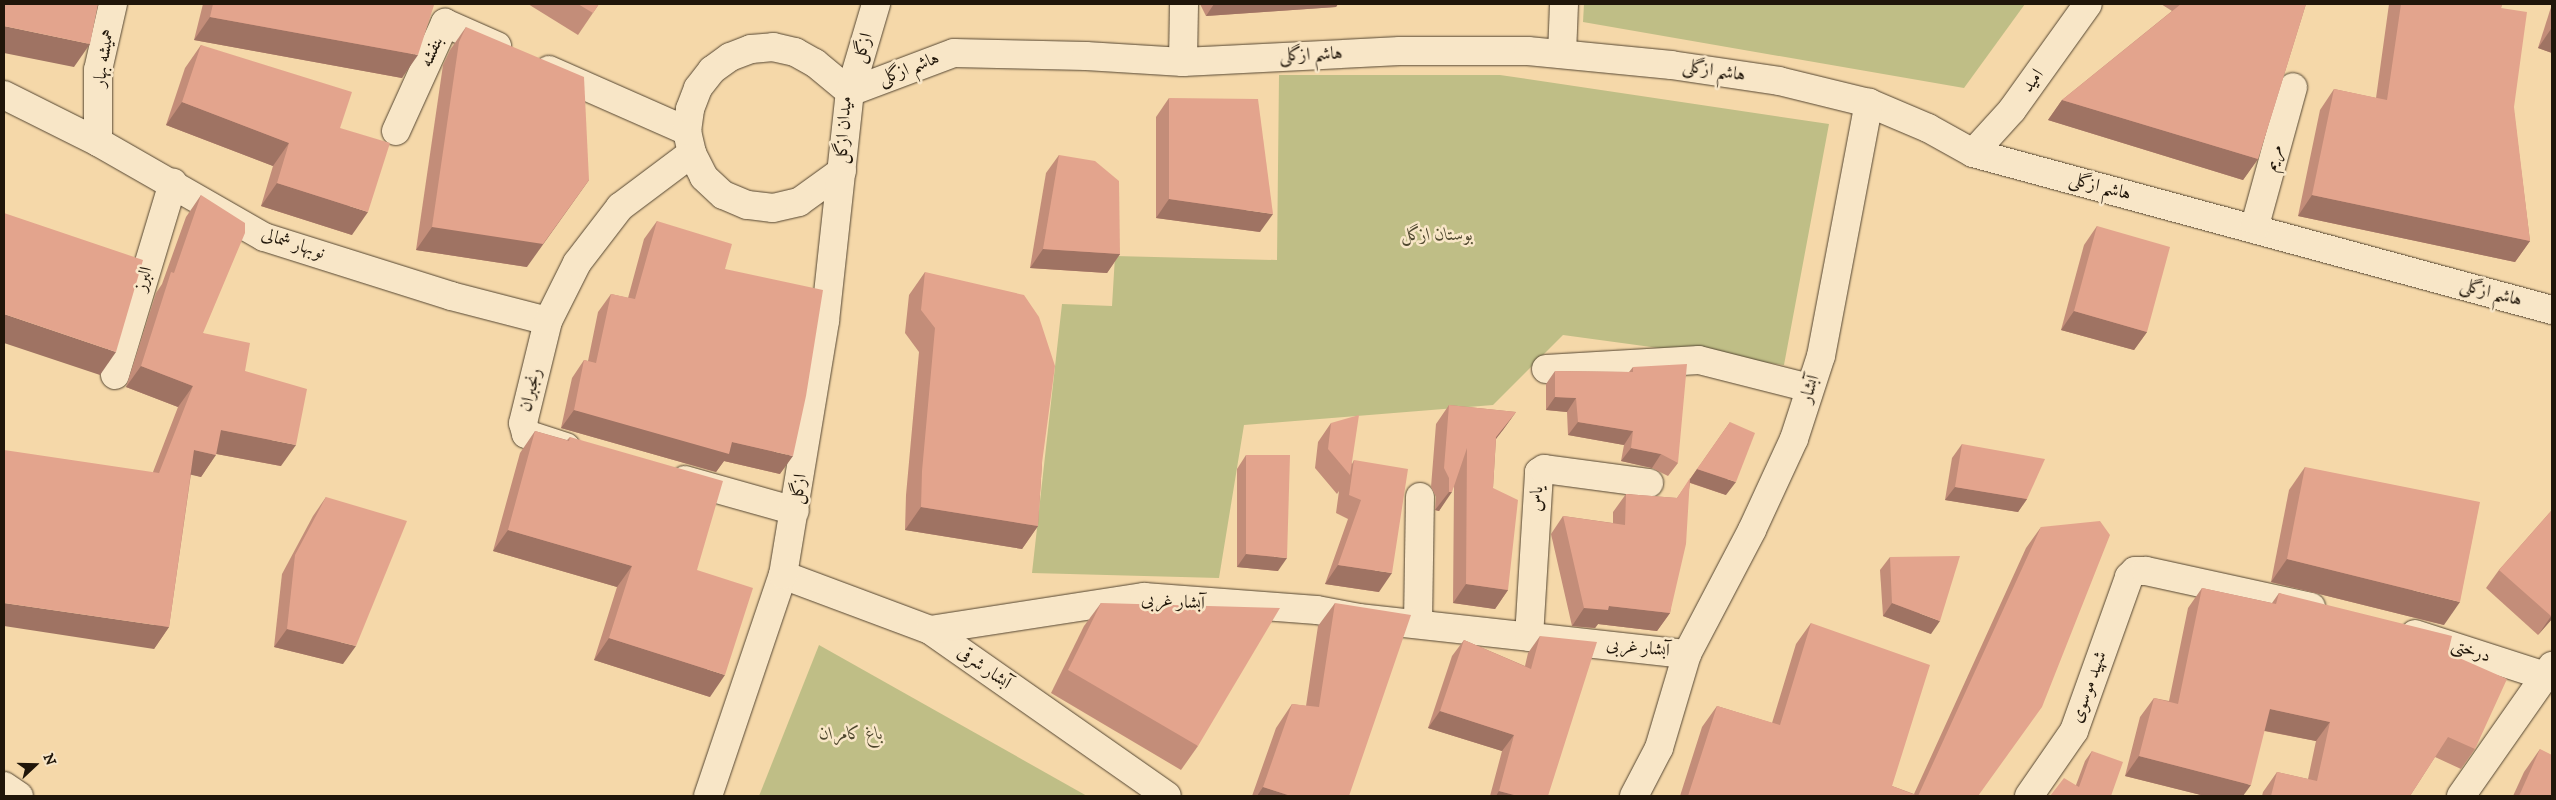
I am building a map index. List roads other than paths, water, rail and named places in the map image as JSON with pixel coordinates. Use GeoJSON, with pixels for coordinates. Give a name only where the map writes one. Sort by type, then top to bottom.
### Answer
{"type":"FeatureCollection","features":[{"type":"Feature","properties":{"kind":"street","name":"همیشه بهار"},"geometry":{"type":"LineString","coordinates":[[98,142],[98,70],[113,4]]}},
{"type":"Feature","properties":{"kind":"street","name":"ازگل"},"geometry":{"type":"LineString","coordinates":[[850,92],[876,4]]}},
{"type":"Feature","properties":{"kind":"street"},"geometry":{"type":"LineString","coordinates":[[1183,62],[1184,4]]}},
{"type":"Feature","properties":{"kind":"street"},"geometry":{"type":"LineString","coordinates":[[1562,54],[1564,4]]}},
{"type":"Feature","properties":{"kind":"street","name":"امید"},"geometry":{"type":"LineString","coordinates":[[1973,153],[2012,110],[2088,4]]}},
{"type":"Feature","properties":{"kind":"street","name":"بنفشه"},"geometry":{"type":"LineString","coordinates":[[396,131],[445,23],[521,57],[689,142]]}},
{"type":"Feature","properties":{"kind":"street","name":"میدان ازگل"},"geometry":{"type":"LineString","coordinates":[[773,48],[795,52],[815,63],[850,92],[842,171],[799,202],[773,208],[747,205],[717,189],[704,177],[689,142],[695,95],[712,70],[730,57],[751,49],[773,48]]}},
{"type":"Feature","properties":{"kind":"street","name":"هاشم ازگلی"},"geometry":{"type":"LineString","coordinates":[[850,92],[954,53],[1086,56],[1183,62],[1400,51],[1528,51],[1671,65],[1778,81],[1869,103],[1928,128],[1973,153],[2552,310]]}},
{"type":"Feature","properties":{"kind":"street","name":"مریم"},"geometry":{"type":"LineString","coordinates":[[2254,229],[2293,87]]}},
{"type":"Feature","properties":{"kind":"street","name":"نوبهار شمالی"},"geometry":{"type":"LineString","coordinates":[[4,95],[98,142],[173,183],[264,238],[451,296],[548,321]]}},
{"type":"Feature","properties":{"kind":"street","name":"آبشار"},"geometry":{"type":"LineString","coordinates":[[1634,796],[1659,748],[1687,654],[1752,530],[1794,438],[1821,356],[1869,103]]}},
{"type":"Feature","properties":{"kind":"street","name":"رنجبران"},"geometry":{"type":"LineString","coordinates":[[594,455],[526,434],[523,423],[548,321],[577,263],[620,207],[689,142]]}},
{"type":"Feature","properties":{"kind":"street","name":"ازگل"},"geometry":{"type":"LineString","coordinates":[[708,796],[783,574],[826,321],[842,171]]}},
{"type":"Feature","properties":{"kind":"street","name":"البرز"},"geometry":{"type":"LineString","coordinates":[[115,375],[173,183]]}},
{"type":"Feature","properties":{"kind":"street"},"geometry":{"type":"LineString","coordinates":[[1546,369],[1700,360],[1810,388]]}},
{"type":"Feature","properties":{"kind":"street","name":"یاس"},"geometry":{"type":"LineString","coordinates":[[1529,637],[1539,472],[1544,469],[1649,483]]}},
{"type":"Feature","properties":{"kind":"street"},"geometry":{"type":"LineString","coordinates":[[661,473],[795,511]]}},
{"type":"Feature","properties":{"kind":"street"},"geometry":{"type":"LineString","coordinates":[[1418,623],[1420,497]]}},
{"type":"Feature","properties":{"kind":"street","name":"شهید موسوی"},"geometry":{"type":"LineString","coordinates":[[2029,796],[2074,731],[2128,577],[2135,571],[2146,571],[2336,614]]}},
{"type":"Feature","properties":{"kind":"street","name":"آبشار شرقی"},"geometry":{"type":"LineString","coordinates":[[783,574],[930,630],[1167,796]]}},
{"type":"Feature","properties":{"kind":"street","name":"آبشار غربی"},"geometry":{"type":"LineString","coordinates":[[930,630],[1144,597],[1317,610],[1359,618],[1687,654]]}},
{"type":"Feature","properties":{"kind":"street","name":"درختی"},"geometry":{"type":"LineString","coordinates":[[2392,628],[2549,671],[2461,796]]}},
{"type":"Feature","properties":{"kind":"street"},"geometry":{"type":"LineString","coordinates":[[4,786],[19,796]]}},
{"type":"Feature","properties":{"kind":"park label","name":"بوستان ازگل"},"geometry":{"type":"Point","coordinates":[1437,235]}},
{"type":"Feature","properties":{"kind":"park label","name":"باغ کامران"},"geometry":{"type":"Point","coordinates":[851,734]}}]}
